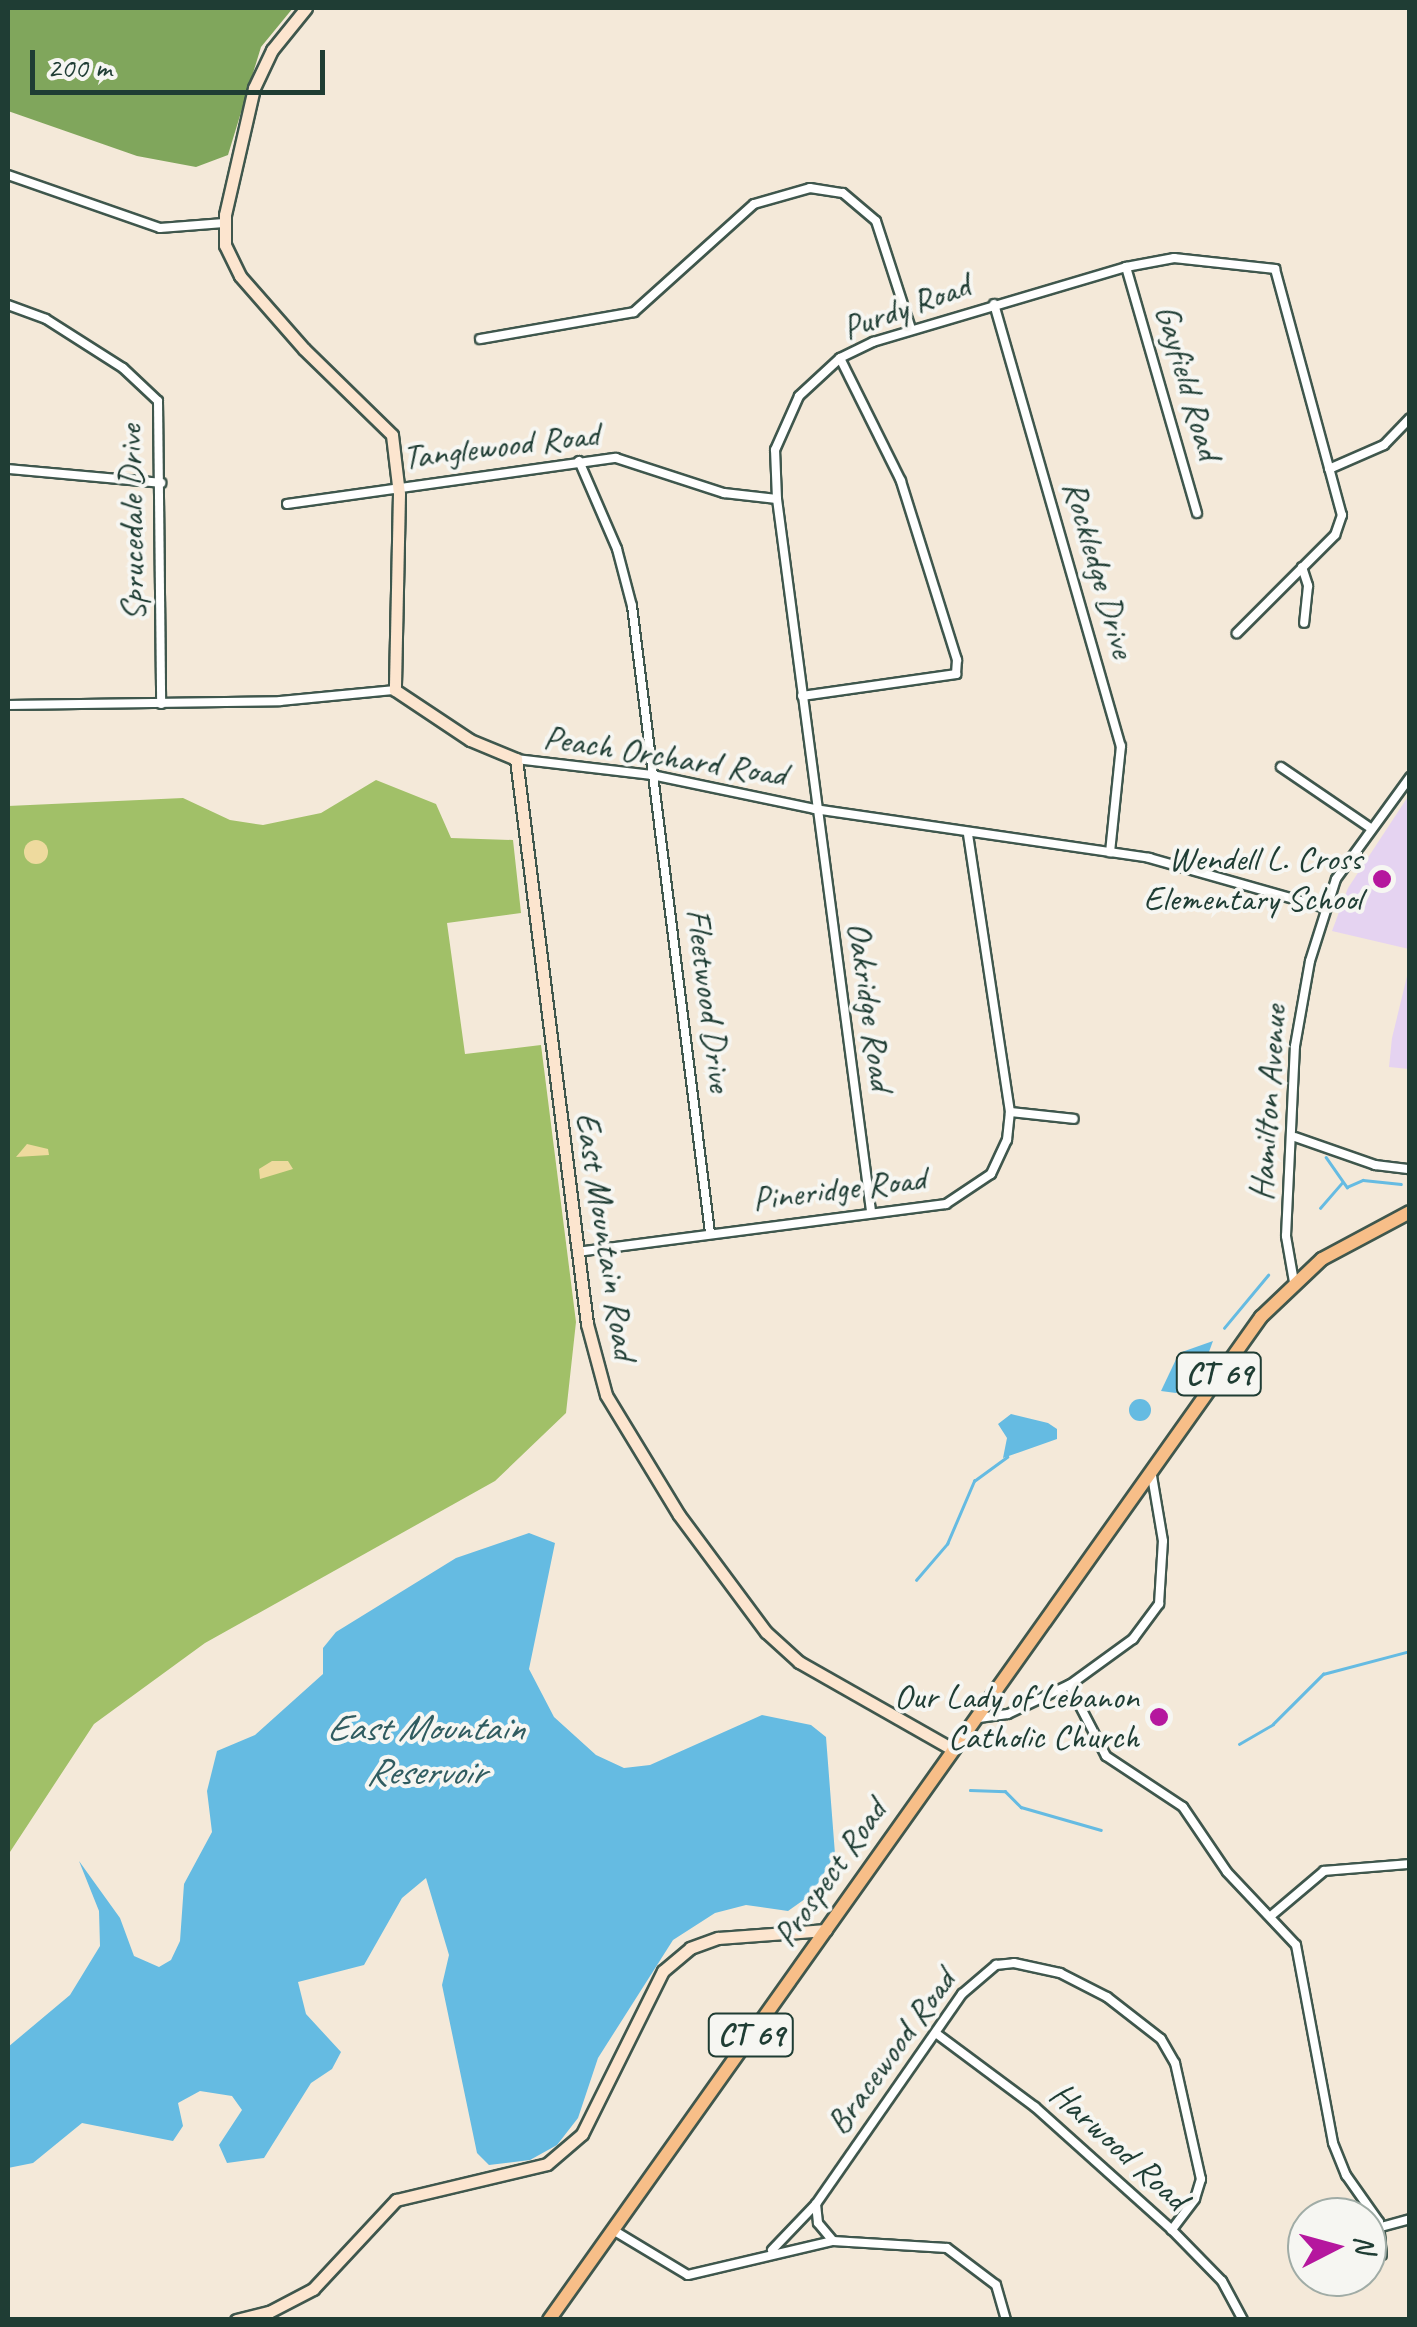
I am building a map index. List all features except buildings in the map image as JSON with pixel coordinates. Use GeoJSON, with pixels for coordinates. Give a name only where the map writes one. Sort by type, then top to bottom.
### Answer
{"type":"FeatureCollection","features":[{"type":"Feature","properties":{"kind":"main road","name":"Prospect Road"},"geometry":{"type":"LineString","coordinates":[[549,2320],[1151,1470],[1294,1282],[1346,1243],[1410,1212]]}},
{"type":"Feature","properties":{"kind":"street"},"geometry":{"type":"LineString","coordinates":[[8,705],[161,704],[396,690],[399,486],[387,425],[318,363],[240,276],[226,249],[224,223],[254,88],[272,50],[306,8]]}},
{"type":"Feature","properties":{"kind":"street"},"geometry":{"type":"LineString","coordinates":[[8,176],[160,228],[224,223]]}},
{"type":"Feature","properties":{"kind":"street"},"geometry":{"type":"LineString","coordinates":[[480,339],[634,312],[754,204],[810,188],[843,194],[876,221],[911,329]]}},
{"type":"Feature","properties":{"kind":"street","name":"Purdy Road"},"geometry":{"type":"LineString","coordinates":[[815,809],[777,499],[775,450],[784,421],[817,376],[840,358],[911,329],[1126,266],[1184,258],[1279,271],[1329,469]]}},
{"type":"Feature","properties":{"kind":"street","name":"Gayfield Road"},"geometry":{"type":"LineString","coordinates":[[1126,266],[1197,513]]}},
{"type":"Feature","properties":{"kind":"street","name":"Rockledge Drive"},"geometry":{"type":"LineString","coordinates":[[994,304],[1120,746],[1110,852]]}},
{"type":"Feature","properties":{"kind":"street","name":"Sprucedale Drive"},"geometry":{"type":"LineString","coordinates":[[8,305],[46,319],[108,358],[158,401],[161,704]]}},
{"type":"Feature","properties":{"kind":"street"},"geometry":{"type":"LineString","coordinates":[[802,696],[956,674],[958,660],[897,469],[840,358]]}},
{"type":"Feature","properties":{"kind":"street"},"geometry":{"type":"LineString","coordinates":[[1237,632],[1340,526],[1329,469],[1384,445],[1410,418]]}},
{"type":"Feature","properties":{"kind":"street","name":"Tanglewood Road"},"geometry":{"type":"LineString","coordinates":[[287,504],[579,460],[639,462],[724,494],[777,499]]}},
{"type":"Feature","properties":{"kind":"street","name":"Fleetwood Drive"},"geometry":{"type":"LineString","coordinates":[[579,460],[627,579],[710,1233]]}},
{"type":"Feature","properties":{"kind":"street"},"geometry":{"type":"LineString","coordinates":[[8,469],[160,483]]}},
{"type":"Feature","properties":{"kind":"street"},"geometry":{"type":"LineString","coordinates":[[1302,567],[1308,586],[1304,623]]}},
{"type":"Feature","properties":{"kind":"street","name":"Peach Orchard Road"},"geometry":{"type":"LineString","coordinates":[[396,690],[470,740],[516,759],[652,775],[815,809],[1110,852],[1186,866],[1322,907]]}},
{"type":"Feature","properties":{"kind":"street","name":"East Mountain Road"},"geometry":{"type":"LineString","coordinates":[[516,759],[578,1252],[606,1394],[625,1434],[740,1604],[799,1662],[952,1750]]}},
{"type":"Feature","properties":{"kind":"street"},"geometry":{"type":"LineString","coordinates":[[1281,766],[1369,827]]}},
{"type":"Feature","properties":{"kind":"street","name":"Hamilton Avenue"},"geometry":{"type":"LineString","coordinates":[[1294,1282],[1286,1236],[1296,1136],[1296,1028],[1322,907],[1369,827],[1410,776]]}},
{"type":"Feature","properties":{"kind":"street","name":"Oakridge Road"},"geometry":{"type":"LineString","coordinates":[[815,809],[871,1211]]}},
{"type":"Feature","properties":{"kind":"street","name":"Pineridge Road"},"geometry":{"type":"LineString","coordinates":[[578,1252],[946,1204],[980,1187],[1001,1159],[1010,1112],[968,833]]}},
{"type":"Feature","properties":{"kind":"street"},"geometry":{"type":"LineString","coordinates":[[1010,1112],[1074,1119]]}},
{"type":"Feature","properties":{"kind":"street"},"geometry":{"type":"LineString","coordinates":[[1296,1136],[1375,1166],[1410,1169]]}},
{"type":"Feature","properties":{"kind":"street"},"geometry":{"type":"LineString","coordinates":[[975,1719],[1008,1714],[1069,1685],[1133,1639],[1159,1604],[1162,1541],[1151,1470]]}},
{"type":"Feature","properties":{"kind":"street"},"geometry":{"type":"LineString","coordinates":[[1069,1685],[1110,1760],[1182,1807],[1227,1872],[1272,1915],[1303,1960],[1336,2152],[1364,2197]]}},
{"type":"Feature","properties":{"kind":"street"},"geometry":{"type":"LineString","coordinates":[[1272,1915],[1324,1871],[1410,1864]]}},
{"type":"Feature","properties":{"kind":"street"},"geometry":{"type":"LineString","coordinates":[[236,2320],[269,2312],[312,2289],[374,2217],[396,2200],[548,2164],[582,2134],[663,1970],[690,1948],[718,1938],[826,1930]]}},
{"type":"Feature","properties":{"kind":"street","name":"Bracewood Road"},"geometry":{"type":"LineString","coordinates":[[772,2250],[816,2204],[978,1977],[1014,1962],[1060,1974],[1146,2021],[1175,2063],[1198,2160],[1195,2199],[1172,2230]]}},
{"type":"Feature","properties":{"kind":"street","name":"Harwood Road"},"geometry":{"type":"LineString","coordinates":[[936,2034],[1035,2107],[1172,2230],[1222,2281],[1243,2320]]}},
{"type":"Feature","properties":{"kind":"street"},"geometry":{"type":"LineString","coordinates":[[816,2204],[818,2224],[834,2241]]}},
{"type":"Feature","properties":{"kind":"street"},"geometry":{"type":"LineString","coordinates":[[612,2230],[688,2275],[772,2250],[834,2241],[947,2248],[981,2267],[996,2285],[1006,2320]]}},
{"type":"Feature","properties":{"kind":"shaded area","name":"Wendell L. Cross Elementary School"},"geometry":{"type":"Polygon","coordinates":[[[1409,795],[1409,949],[1332,931],[1348,888],[1409,795]]]}},
{"type":"Feature","properties":{"kind":"shaded area","name":"Wendell L. Cross Elementary School"},"geometry":{"type":"Polygon","coordinates":[[[1409,968],[1409,1069],[1389,1067],[1392,1038],[1409,968]]]}},
{"type":"Feature","properties":{"kind":"green space"},"geometry":{"type":"Polygon","coordinates":[[[8,8],[293,8],[261,47],[228,155],[196,167],[137,156],[8,111],[8,8]]]}},
{"type":"Feature","properties":{"kind":"green space"},"geometry":{"type":"Polygon","coordinates":[[[376,780],[436,804],[451,838],[513,840],[521,913],[447,923],[465,1054],[541,1045],[576,1322],[566,1413],[495,1481],[205,1643],[94,1724],[8,1855],[8,806],[183,798],[230,820],[263,825],[321,813],[376,780]]]}},
{"type":"Feature","properties":{"kind":"sand"},"geometry":{"type":"Polygon","coordinates":[[[36,840],[48,852],[36,864],[24,852],[36,840]]]}},
{"type":"Feature","properties":{"kind":"sand"},"geometry":{"type":"Polygon","coordinates":[[[27,1144],[48,1149],[49,1155],[16,1157],[27,1144]]]}},
{"type":"Feature","properties":{"kind":"sand"},"geometry":{"type":"Polygon","coordinates":[[[272,1161],[288,1161],[293,1169],[260,1179],[259,1169],[272,1161]]]}},
{"type":"Feature","properties":{"kind":"water"},"geometry":{"type":"Polygon","coordinates":[[[1213,1341],[1199,1379],[1176,1393],[1161,1391],[1179,1353],[1213,1341]]]}},
{"type":"Feature","properties":{"kind":"water"},"geometry":{"type":"Polygon","coordinates":[[[1140,1399],[1148,1402],[1148,1418],[1140,1421],[1132,1418],[1129,1410],[1132,1402],[1140,1399]]]}},
{"type":"Feature","properties":{"kind":"water"},"geometry":{"type":"Polygon","coordinates":[[[1011,1414],[1048,1423],[1057,1429],[1057,1439],[1003,1458],[1007,1438],[998,1424],[1011,1414]]]}},
{"type":"Feature","properties":{"kind":"water","name":"East Mountain Reservoir"},"geometry":{"type":"Polygon","coordinates":[[[529,1533],[555,1543],[529,1669],[554,1717],[596,1755],[624,1768],[650,1765],[762,1715],[811,1725],[826,1737],[835,1854],[812,1894],[788,1911],[746,1905],[715,1913],[673,1940],[598,2058],[578,2118],[557,2145],[530,2160],[489,2165],[477,2153],[442,1985],[449,1955],[426,1878],[402,1898],[364,1965],[298,1982],[306,2014],[341,2052],[332,2069],[311,2083],[264,2158],[227,2163],[219,2145],[242,2110],[232,2096],[200,2091],[178,2103],[183,2126],[173,2141],[82,2123],[33,2163],[8,2168],[8,2047],[70,1995],[100,1946],[99,1911],[79,1861],[120,1918],[134,1956],[159,1967],[171,1960],[180,1941],[184,1884],[212,1832],[207,1791],[217,1751],[255,1735],[323,1674],[323,1648],[336,1632],[456,1558],[529,1533]]]}},
{"type":"Feature","properties":{"kind":"waterway"},"geometry":{"type":"LineString","coordinates":[[1326,1157],[1347,1187],[1363,1180],[1401,1184]]}},
{"type":"Feature","properties":{"kind":"waterway"},"geometry":{"type":"LineString","coordinates":[[1320,1208],[1342,1183]]}},
{"type":"Feature","properties":{"kind":"waterway"},"geometry":{"type":"LineString","coordinates":[[1224,1328],[1268,1275]]}},
{"type":"Feature","properties":{"kind":"waterway"},"geometry":{"type":"LineString","coordinates":[[916,1580],[947,1544],[974,1481],[1007,1457]]}},
{"type":"Feature","properties":{"kind":"waterway"},"geometry":{"type":"LineString","coordinates":[[1239,1744],[1273,1724],[1323,1674],[1410,1651]]}},
{"type":"Feature","properties":{"kind":"waterway"},"geometry":{"type":"LineString","coordinates":[[970,1790],[1005,1791],[1021,1807],[1101,1830]]}},
{"type":"Feature","properties":{"kind":"place","name":"Wendell L. Cross Elementary School"},"geometry":{"type":"Point","coordinates":[1382,879]}},
{"type":"Feature","properties":{"kind":"place","name":"Our Lady of Lebanon Catholic Church"},"geometry":{"type":"Point","coordinates":[1159,1717]}}]}
